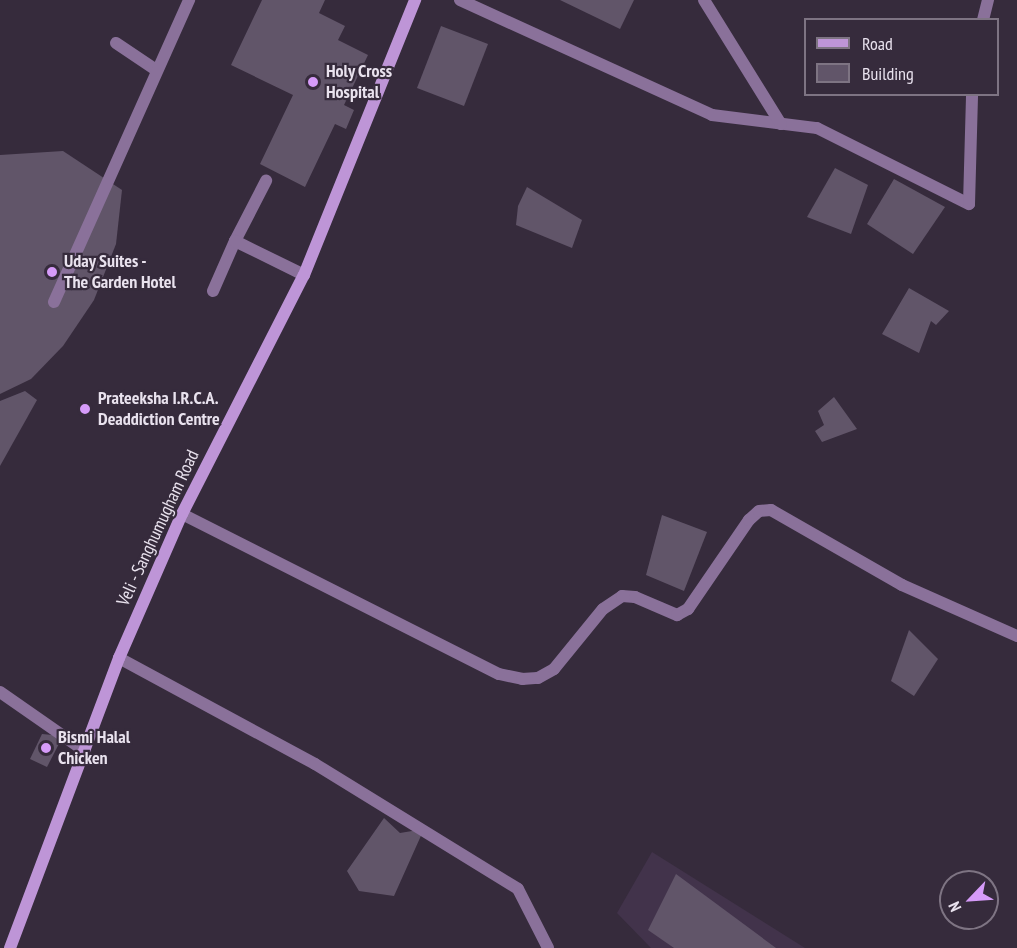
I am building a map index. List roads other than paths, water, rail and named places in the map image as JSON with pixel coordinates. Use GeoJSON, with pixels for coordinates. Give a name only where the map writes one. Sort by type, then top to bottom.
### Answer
{"type":"FeatureCollection","features":[{"type":"Feature","properties":{"kind":"main road","name":"Veli - Sanghumugham Road"},"geometry":{"type":"LineString","coordinates":[[10,948],[82,749],[120,658],[182,514],[304,275],[415,0]]}},
{"type":"Feature","properties":{"kind":"street"},"geometry":{"type":"LineString","coordinates":[[54,302],[189,0]]}},
{"type":"Feature","properties":{"kind":"street"},"geometry":{"type":"LineString","coordinates":[[460,0],[712,115],[817,128],[969,204],[972,96]]}},
{"type":"Feature","properties":{"kind":"street"},"geometry":{"type":"LineString","coordinates":[[704,0],[781,124]]}},
{"type":"Feature","properties":{"kind":"street"},"geometry":{"type":"LineString","coordinates":[[984,18],[988,0]]}},
{"type":"Feature","properties":{"kind":"street"},"geometry":{"type":"LineString","coordinates":[[116,43],[156,70]]}},
{"type":"Feature","properties":{"kind":"street"},"geometry":{"type":"LineString","coordinates":[[213,291],[266,181]]}},
{"type":"Feature","properties":{"kind":"street"},"geometry":{"type":"LineString","coordinates":[[236,241],[304,275]]}},
{"type":"Feature","properties":{"kind":"street"},"geometry":{"type":"LineString","coordinates":[[182,514],[499,674],[522,679],[538,678],[554,669],[603,609],[622,597],[635,597],[677,615],[688,609],[749,520],[759,512],[771,510],[902,585],[1017,636]]}},
{"type":"Feature","properties":{"kind":"street"},"geometry":{"type":"LineString","coordinates":[[120,658],[315,765],[519,890],[548,948]]}},
{"type":"Feature","properties":{"kind":"street"},"geometry":{"type":"LineString","coordinates":[[0,692],[82,749]]}},
{"type":"Feature","properties":{"kind":"place","name":"Holy Cross Hospital"},"geometry":{"type":"Point","coordinates":[313,82]}},
{"type":"Feature","properties":{"kind":"place","name":"Uday Suites - The Garden Hotel"},"geometry":{"type":"Point","coordinates":[52,272]}},
{"type":"Feature","properties":{"kind":"place","name":"Prateeksha I.R.C.A. Deaddiction Centre"},"geometry":{"type":"Point","coordinates":[85,409]}},
{"type":"Feature","properties":{"kind":"place","name":"Bismi Halal Chicken"},"geometry":{"type":"Point","coordinates":[46,748]}}]}
